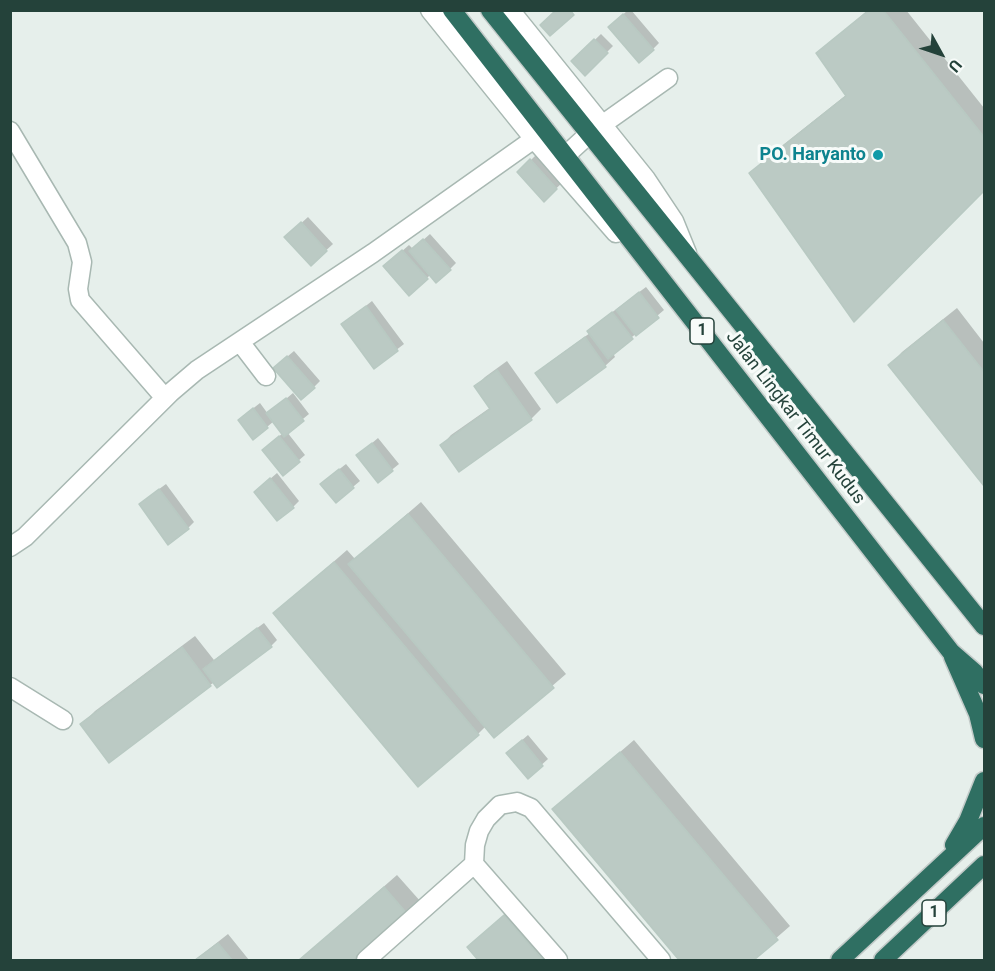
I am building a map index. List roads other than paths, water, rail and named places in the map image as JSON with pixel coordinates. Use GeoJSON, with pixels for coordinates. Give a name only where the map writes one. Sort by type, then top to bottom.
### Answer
{"type":"FeatureCollection","features":[{"type":"Feature","properties":{"kind":"highway","name":"Jalan Lingkar Timur Kudus"},"geometry":{"type":"LineString","coordinates":[[452,10],[540,135],[565,156],[951,652]]}},
{"type":"Feature","properties":{"kind":"highway","name":"Jalan Lingkar Timur Kudus"},"geometry":{"type":"LineString","coordinates":[[490,10],[596,129],[690,259],[984,626]]}},
{"type":"Feature","properties":{"kind":"highway","name":"1"},"geometry":{"type":"LineString","coordinates":[[951,652],[974,672],[984,685]]}},
{"type":"Feature","properties":{"kind":"highway","name":"1"},"geometry":{"type":"LineString","coordinates":[[951,652],[978,714],[984,739]]}},
{"type":"Feature","properties":{"kind":"highway","name":"1"},"geometry":{"type":"LineString","coordinates":[[940,867],[968,821],[984,781]]}},
{"type":"Feature","properties":{"kind":"highway","name":"1"},"geometry":{"type":"LineString","coordinates":[[840,960],[984,826]]}},
{"type":"Feature","properties":{"kind":"highway","name":"1"},"geometry":{"type":"LineString","coordinates":[[883,960],[984,865]]}},
{"type":"Feature","properties":{"kind":"street"},"geometry":{"type":"LineString","coordinates":[[430,10],[540,135],[612,229],[650,265]]}},
{"type":"Feature","properties":{"kind":"street"},"geometry":{"type":"LineString","coordinates":[[510,10],[596,129]]}},
{"type":"Feature","properties":{"kind":"street"},"geometry":{"type":"LineString","coordinates":[[565,156],[596,129],[668,78]]}},
{"type":"Feature","properties":{"kind":"street"},"geometry":{"type":"LineString","coordinates":[[10,131],[77,243],[82,262],[78,289],[80,300],[165,398]]}},
{"type":"Feature","properties":{"kind":"street"},"geometry":{"type":"LineString","coordinates":[[10,547],[25,537],[165,398],[198,370],[382,246],[540,135]]}},
{"type":"Feature","properties":{"kind":"street"},"geometry":{"type":"LineString","coordinates":[[240,342],[266,376]]}},
{"type":"Feature","properties":{"kind":"street"},"geometry":{"type":"LineString","coordinates":[[10,687],[63,720]]}},
{"type":"Feature","properties":{"kind":"street"},"geometry":{"type":"LineString","coordinates":[[558,960],[474,864],[475,845],[479,831],[492,812],[500,805],[509,802],[526,804],[531,808],[661,960]]}},
{"type":"Feature","properties":{"kind":"street"},"geometry":{"type":"LineString","coordinates":[[366,960],[474,864]]}},
{"type":"Feature","properties":{"kind":"place","name":"PO. Haryanto"},"geometry":{"type":"Point","coordinates":[878,155]}}]}
